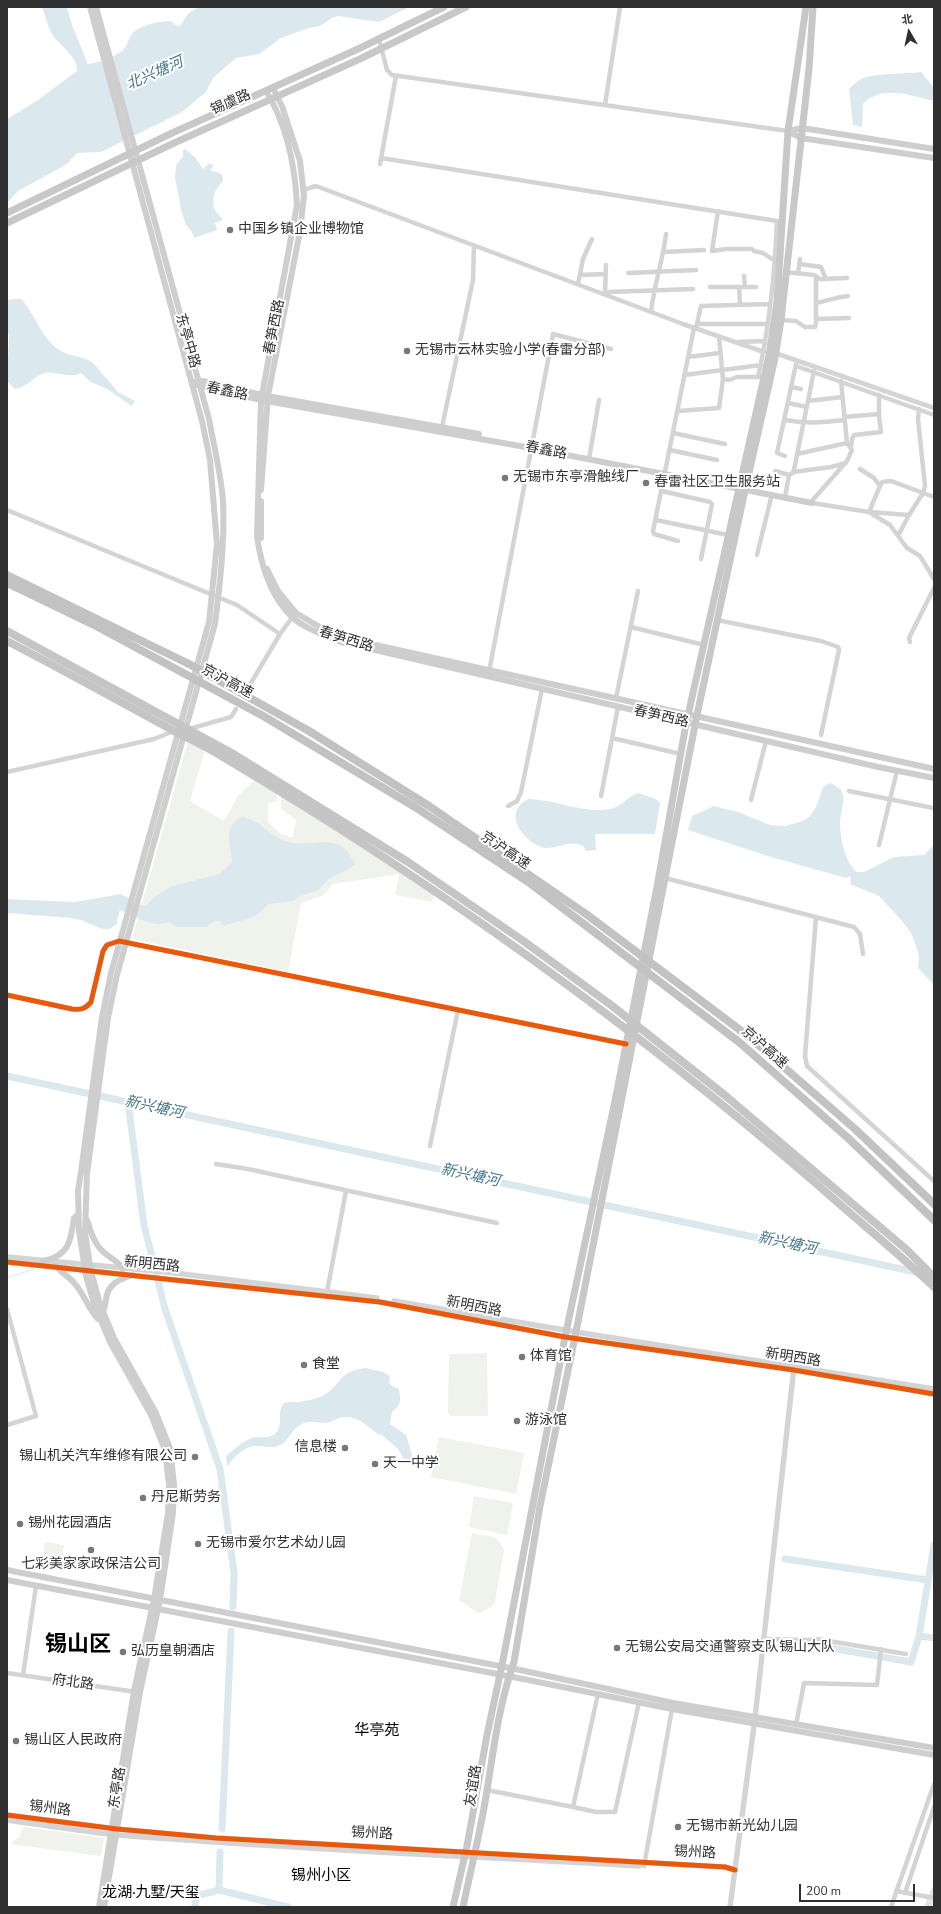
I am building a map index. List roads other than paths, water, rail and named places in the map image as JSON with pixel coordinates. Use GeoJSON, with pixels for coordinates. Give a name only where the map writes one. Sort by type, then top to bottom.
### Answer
{"type":"FeatureCollection","features":[{"type":"Feature","properties":{"kind":"highway","name":"京沪高速"},"geometry":{"type":"LineString","coordinates":[[7,575],[191,665],[309,731],[429,806],[656,965],[748,1036],[855,1129],[934,1204]]}},
{"type":"Feature","properties":{"kind":"highway","name":"京沪高速"},"geometry":{"type":"LineString","coordinates":[[7,583],[98,627],[265,717],[415,807],[531,884],[744,1047],[848,1138],[934,1220]]}},
{"type":"Feature","properties":{"kind":"highway"},"geometry":{"type":"LineString","coordinates":[[7,631],[230,752],[408,862],[522,940],[609,1010],[663,1057],[844,1203],[906,1250],[934,1277]]}},
{"type":"Feature","properties":{"kind":"highway"},"geometry":{"type":"LineString","coordinates":[[7,641],[219,755],[352,835],[422,881],[665,1048],[784,1145],[934,1287]]}},
{"type":"Feature","properties":{"kind":"main road"},"geometry":{"type":"LineString","coordinates":[[90,7],[142,184]]}},
{"type":"Feature","properties":{"kind":"main road"},"geometry":{"type":"LineString","coordinates":[[96,7],[142,184]]}},
{"type":"Feature","properties":{"kind":"main road","name":"锡虞路"},"geometry":{"type":"LineString","coordinates":[[7,213],[170,134],[379,39],[444,7]]}},
{"type":"Feature","properties":{"kind":"main road","name":"锡虞路"},"geometry":{"type":"LineString","coordinates":[[7,223],[174,143],[382,48],[466,7]]}},
{"type":"Feature","properties":{"kind":"main road"},"geometry":{"type":"LineString","coordinates":[[741,489],[775,353],[781,320],[780,221],[788,131],[806,7]]}},
{"type":"Feature","properties":{"kind":"main road"},"geometry":{"type":"LineString","coordinates":[[741,489],[761,378],[777,302],[780,270],[801,138],[809,69],[812,7]]}},
{"type":"Feature","properties":{"kind":"main road","name":"春笋西路"},"geometry":{"type":"LineString","coordinates":[[265,398],[300,231],[303,190],[300,161],[270,89]]}},
{"type":"Feature","properties":{"kind":"main road","name":"春笋西路"},"geometry":{"type":"LineString","coordinates":[[274,98],[295,173],[297,205],[265,398],[257,536],[260,557],[266,577],[276,595],[294,615],[313,630],[341,642],[697,715],[934,769]]}},
{"type":"Feature","properties":{"kind":"main road"},"geometry":{"type":"LineString","coordinates":[[788,131],[802,128],[934,149]]}},
{"type":"Feature","properties":{"kind":"main road"},"geometry":{"type":"LineString","coordinates":[[788,131],[801,138],[934,158]]}},
{"type":"Feature","properties":{"kind":"main road","name":"东亭中路"},"geometry":{"type":"LineString","coordinates":[[84,1172],[102,1017],[111,973],[209,622],[217,544],[215,500],[210,460],[142,184]]}},
{"type":"Feature","properties":{"kind":"main road","name":"东亭中路"},"geometry":{"type":"LineString","coordinates":[[84,1172],[108,1018],[117,975],[214,624],[223,544],[222,500],[217,458],[199,384],[142,184]]}},
{"type":"Feature","properties":{"kind":"main road","name":"春鑫路"},"geometry":{"type":"LineString","coordinates":[[192,383],[265,398],[532,446]]}},
{"type":"Feature","properties":{"kind":"main road","name":"春鑫路"},"geometry":{"type":"LineString","coordinates":[[265,398],[442,427],[589,458],[730,484],[741,489],[812,502]]}},
{"type":"Feature","properties":{"kind":"main road","name":"友谊路"},"geometry":{"type":"LineString","coordinates":[[453,1907],[465,1854],[566,1334],[626,1044],[686,723],[728,535],[741,489]]}},
{"type":"Feature","properties":{"kind":"main road","name":"友谊路"},"geometry":{"type":"LineString","coordinates":[[463,1907],[487,1790],[494,1737],[512,1669],[540,1506],[717,620],[741,489]]}},
{"type":"Feature","properties":{"kind":"main road","name":"春笋西路"},"geometry":{"type":"LineString","coordinates":[[488,673],[542,689],[618,707],[897,771],[934,778]]}},
{"type":"Feature","properties":{"kind":"main road"},"geometry":{"type":"LineString","coordinates":[[857,762],[860,752]]}},
{"type":"Feature","properties":{"kind":"main road"},"geometry":{"type":"LineString","coordinates":[[84,1172],[85,1233],[88,1268],[103,1312],[114,1338],[156,1413],[170,1448],[174,1484],[173,1513],[157,1600]]}},
{"type":"Feature","properties":{"kind":"main road"},"geometry":{"type":"LineString","coordinates":[[84,1172],[78,1214],[94,1304],[110,1342],[152,1415],[164,1450],[169,1484],[168,1513],[157,1600]]}},
{"type":"Feature","properties":{"kind":"main road"},"geometry":{"type":"LineString","coordinates":[[85,1208],[92,1237],[104,1253],[121,1264],[123,1269]]}},
{"type":"Feature","properties":{"kind":"main road"},"geometry":{"type":"LineString","coordinates":[[43,1261],[51,1259],[63,1252],[70,1242],[74,1218],[78,1214]]}},
{"type":"Feature","properties":{"kind":"main road"},"geometry":{"type":"LineString","coordinates":[[57,1266],[61,1272],[75,1284],[92,1312],[101,1322]]}},
{"type":"Feature","properties":{"kind":"main road"},"geometry":{"type":"LineString","coordinates":[[103,1312],[108,1290],[124,1278],[133,1275]]}},
{"type":"Feature","properties":{"kind":"main road"},"geometry":{"type":"LineString","coordinates":[[7,1570],[501,1670],[509,1676],[672,1709],[754,1721],[796,1725],[934,1748]]}},
{"type":"Feature","properties":{"kind":"main road"},"geometry":{"type":"LineString","coordinates":[[7,1580],[501,1670],[512,1669],[754,1721],[934,1755]]}},
{"type":"Feature","properties":{"kind":"main road","name":"东亭路"},"geometry":{"type":"LineString","coordinates":[[104,1907],[114,1832],[137,1692],[157,1600]]}},
{"type":"Feature","properties":{"kind":"main road","name":"东亭路"},"geometry":{"type":"LineString","coordinates":[[99,1907],[114,1832]]}},
{"type":"Feature","properties":{"kind":"street"},"geometry":{"type":"LineString","coordinates":[[605,105],[620,7]]}},
{"type":"Feature","properties":{"kind":"street"},"geometry":{"type":"LineString","coordinates":[[379,39],[387,70],[392,75],[396,76],[788,131]]}},
{"type":"Feature","properties":{"kind":"street"},"geometry":{"type":"LineString","coordinates":[[380,164],[396,76]]}},
{"type":"Feature","properties":{"kind":"street"},"geometry":{"type":"LineString","coordinates":[[381,158],[780,221],[775,261]]}},
{"type":"Feature","properties":{"kind":"street"},"geometry":{"type":"LineString","coordinates":[[303,190],[316,186],[651,312],[764,352]]}},
{"type":"Feature","properties":{"kind":"street"},"geometry":{"type":"LineString","coordinates":[[718,211],[712,251],[726,249],[752,249],[763,253],[775,261],[780,270],[769,304],[761,366],[761,378],[737,377],[729,380],[723,379]]}},
{"type":"Feature","properties":{"kind":"street"},"geometry":{"type":"LineString","coordinates":[[651,312],[664,252],[666,234]]}},
{"type":"Feature","properties":{"kind":"street"},"geometry":{"type":"LineString","coordinates":[[578,284],[583,259],[592,239]]}},
{"type":"Feature","properties":{"kind":"street"},"geometry":{"type":"LineString","coordinates":[[442,427],[473,280],[474,245]]}},
{"type":"Feature","properties":{"kind":"street"},"geometry":{"type":"LineString","coordinates":[[664,252],[704,250]]}},
{"type":"Feature","properties":{"kind":"street"},"geometry":{"type":"LineString","coordinates":[[798,273],[800,262],[821,267],[826,279]]}},
{"type":"Feature","properties":{"kind":"street"},"geometry":{"type":"LineString","coordinates":[[605,294],[606,265]]}},
{"type":"Feature","properties":{"kind":"street"},"geometry":{"type":"LineString","coordinates":[[628,272],[696,270]]}},
{"type":"Feature","properties":{"kind":"street"},"geometry":{"type":"LineString","coordinates":[[780,270],[816,276],[820,279],[848,278]]}},
{"type":"Feature","properties":{"kind":"street"},"geometry":{"type":"LineString","coordinates":[[580,275],[605,274]]}},
{"type":"Feature","properties":{"kind":"street"},"geometry":{"type":"LineString","coordinates":[[744,276],[745,287]]}},
{"type":"Feature","properties":{"kind":"street"},"geometry":{"type":"LineString","coordinates":[[781,320],[796,321],[812,328],[815,326],[816,276]]}},
{"type":"Feature","properties":{"kind":"street"},"geometry":{"type":"LineString","coordinates":[[710,287],[756,287]]}},
{"type":"Feature","properties":{"kind":"street"},"geometry":{"type":"LineString","coordinates":[[739,287],[740,304]]}},
{"type":"Feature","properties":{"kind":"street"},"geometry":{"type":"LineString","coordinates":[[605,294],[609,292],[693,290]]}},
{"type":"Feature","properties":{"kind":"street"},"geometry":{"type":"LineString","coordinates":[[816,303],[824,302],[830,298],[848,296]]}},
{"type":"Feature","properties":{"kind":"street"},"geometry":{"type":"LineString","coordinates":[[678,541],[654,534],[684,375],[701,306],[769,304]]}},
{"type":"Feature","properties":{"kind":"street"},"geometry":{"type":"LineString","coordinates":[[816,319],[849,318]]}},
{"type":"Feature","properties":{"kind":"street"},"geometry":{"type":"LineString","coordinates":[[696,327],[767,324]]}},
{"type":"Feature","properties":{"kind":"street"},"geometry":{"type":"LineString","coordinates":[[488,673],[553,334],[611,349]]}},
{"type":"Feature","properties":{"kind":"street"},"geometry":{"type":"LineString","coordinates":[[678,411],[719,408],[723,379],[721,372],[719,337]]}},
{"type":"Feature","properties":{"kind":"street"},"geometry":{"type":"LineString","coordinates":[[735,343],[765,341]]}},
{"type":"Feature","properties":{"kind":"street"},"geometry":{"type":"LineString","coordinates":[[688,356],[720,353]]}},
{"type":"Feature","properties":{"kind":"street"},"geometry":{"type":"LineString","coordinates":[[775,353],[934,408]]}},
{"type":"Feature","properties":{"kind":"street"},"geometry":{"type":"LineString","coordinates":[[785,456],[777,454],[797,360]]}},
{"type":"Feature","properties":{"kind":"street"},"geometry":{"type":"LineString","coordinates":[[684,375],[721,372],[761,366]]}},
{"type":"Feature","properties":{"kind":"street"},"geometry":{"type":"LineString","coordinates":[[796,366],[814,371],[934,415]]}},
{"type":"Feature","properties":{"kind":"street"},"geometry":{"type":"LineString","coordinates":[[784,497],[797,454],[814,371]]}},
{"type":"Feature","properties":{"kind":"street"},"geometry":{"type":"LineString","coordinates":[[841,381],[847,443],[851,447]]}},
{"type":"Feature","properties":{"kind":"street"},"geometry":{"type":"LineString","coordinates":[[792,387],[800,389]]}},
{"type":"Feature","properties":{"kind":"street"},"geometry":{"type":"LineString","coordinates":[[879,395],[881,432],[854,435],[852,438],[852,450],[846,462],[812,502],[869,512],[910,515]]}},
{"type":"Feature","properties":{"kind":"street"},"geometry":{"type":"LineString","coordinates":[[808,401],[842,397]]}},
{"type":"Feature","properties":{"kind":"street"},"geometry":{"type":"LineString","coordinates":[[589,458],[599,400]]}},
{"type":"Feature","properties":{"kind":"street"},"geometry":{"type":"LineString","coordinates":[[788,403],[806,407]]}},
{"type":"Feature","properties":{"kind":"street"},"geometry":{"type":"LineString","coordinates":[[899,534],[923,493],[925,486],[918,419],[919,409]]}},
{"type":"Feature","properties":{"kind":"street"},"geometry":{"type":"LineString","coordinates":[[785,420],[803,424],[879,414]]}},
{"type":"Feature","properties":{"kind":"street"},"geometry":{"type":"LineString","coordinates":[[673,433],[725,444]]}},
{"type":"Feature","properties":{"kind":"street"},"geometry":{"type":"LineString","coordinates":[[797,454],[847,443]]}},
{"type":"Feature","properties":{"kind":"street"},"geometry":{"type":"LineString","coordinates":[[670,450],[717,460]]}},
{"type":"Feature","properties":{"kind":"street"},"geometry":{"type":"LineString","coordinates":[[775,471],[791,474],[831,467],[846,462]]}},
{"type":"Feature","properties":{"kind":"street"},"geometry":{"type":"LineString","coordinates":[[860,470],[874,478],[880,486]]}},
{"type":"Feature","properties":{"kind":"street"},"geometry":{"type":"LineString","coordinates":[[869,512],[882,482],[891,481],[934,497]]}},
{"type":"Feature","properties":{"kind":"street"},"geometry":{"type":"LineString","coordinates":[[662,491],[710,502],[712,504],[700,559]]}},
{"type":"Feature","properties":{"kind":"street"},"geometry":{"type":"LineString","coordinates":[[757,555],[772,494]]}},
{"type":"Feature","properties":{"kind":"street"},"geometry":{"type":"LineString","coordinates":[[7,510],[238,605],[280,634]]}},
{"type":"Feature","properties":{"kind":"street"},"geometry":{"type":"LineString","coordinates":[[869,512],[890,525],[899,534],[907,548],[920,556],[934,579]]}},
{"type":"Feature","properties":{"kind":"street"},"geometry":{"type":"LineString","coordinates":[[656,520],[728,535]]}},
{"type":"Feature","properties":{"kind":"street"},"geometry":{"type":"LineString","coordinates":[[910,642],[909,638],[934,588]]}},
{"type":"Feature","properties":{"kind":"street"},"geometry":{"type":"LineString","coordinates":[[616,698],[638,591]]}},
{"type":"Feature","properties":{"kind":"street"},"geometry":{"type":"LineString","coordinates":[[248,688],[280,634],[294,615]]}},
{"type":"Feature","properties":{"kind":"street"},"geometry":{"type":"LineString","coordinates":[[717,620],[821,641],[838,647],[839,650],[821,734]]}},
{"type":"Feature","properties":{"kind":"street"},"geometry":{"type":"LineString","coordinates":[[631,627],[704,646]]}},
{"type":"Feature","properties":{"kind":"street"},"geometry":{"type":"LineString","coordinates":[[508,806],[517,801],[520,792],[542,689]]}},
{"type":"Feature","properties":{"kind":"street"},"geometry":{"type":"LineString","coordinates":[[601,796],[618,707]]}},
{"type":"Feature","properties":{"kind":"street"},"geometry":{"type":"LineString","coordinates":[[7,772],[154,739],[174,731],[188,729],[231,717],[236,709]]}},
{"type":"Feature","properties":{"kind":"street"},"geometry":{"type":"LineString","coordinates":[[612,738],[681,754]]}},
{"type":"Feature","properties":{"kind":"street"},"geometry":{"type":"LineString","coordinates":[[751,800],[766,741]]}},
{"type":"Feature","properties":{"kind":"street"},"geometry":{"type":"LineString","coordinates":[[879,845],[897,771]]}},
{"type":"Feature","properties":{"kind":"street"},"geometry":{"type":"LineString","coordinates":[[850,791],[933,808]]}},
{"type":"Feature","properties":{"kind":"street"},"geometry":{"type":"LineString","coordinates":[[665,878],[857,929],[860,934],[863,954]]}},
{"type":"Feature","properties":{"kind":"street"},"geometry":{"type":"LineString","coordinates":[[816,918],[805,1056],[807,1066],[934,1181]]}},
{"type":"Feature","properties":{"kind":"street"},"geometry":{"type":"LineString","coordinates":[[7,995],[80,1010],[91,1002],[103,951],[107,945],[118,941],[626,1044]]}},
{"type":"Feature","properties":{"kind":"street"},"geometry":{"type":"LineString","coordinates":[[430,1146],[458,1010]]}},
{"type":"Feature","properties":{"kind":"street"},"geometry":{"type":"LineString","coordinates":[[216,1164],[248,1168],[346,1191],[497,1223]]}},
{"type":"Feature","properties":{"kind":"street"},"geometry":{"type":"LineString","coordinates":[[327,1292],[346,1191]]}},
{"type":"Feature","properties":{"kind":"street","name":"新明西路"},"geometry":{"type":"LineString","coordinates":[[7,1257],[133,1275],[144,1273]]}},
{"type":"Feature","properties":{"kind":"street","name":"新明西路"},"geometry":{"type":"LineString","coordinates":[[7,1262],[123,1269],[144,1273],[380,1298],[566,1334]]}},
{"type":"Feature","properties":{"kind":"street","name":"新明西路"},"geometry":{"type":"LineString","coordinates":[[166,1275],[380,1302],[566,1334],[934,1389]]}},
{"type":"Feature","properties":{"kind":"street"},"geometry":{"type":"LineString","coordinates":[[7,1309],[36,1416],[7,1425]]}},
{"type":"Feature","properties":{"kind":"street"},"geometry":{"type":"LineString","coordinates":[[730,1907],[754,1721],[794,1368]]}},
{"type":"Feature","properties":{"kind":"street","name":"新明西路"},"geometry":{"type":"LineString","coordinates":[[794,1368],[934,1394]]}},
{"type":"Feature","properties":{"kind":"street"},"geometry":{"type":"LineString","coordinates":[[23,1675],[36,1586]]}},
{"type":"Feature","properties":{"kind":"street"},"geometry":{"type":"LineString","coordinates":[[763,1639],[817,1639],[906,1654]]}},
{"type":"Feature","properties":{"kind":"street"},"geometry":{"type":"LineString","coordinates":[[796,1725],[804,1683],[877,1685],[881,1649]]}},
{"type":"Feature","properties":{"kind":"street","name":"府北路"},"geometry":{"type":"LineString","coordinates":[[7,1673],[137,1692]]}},
{"type":"Feature","properties":{"kind":"street"},"geometry":{"type":"LineString","coordinates":[[573,1807],[598,1694]]}},
{"type":"Feature","properties":{"kind":"street"},"geometry":{"type":"LineString","coordinates":[[487,1790],[596,1812],[615,1812],[638,1702]]}},
{"type":"Feature","properties":{"kind":"street"},"geometry":{"type":"LineString","coordinates":[[644,1864],[672,1709]]}},
{"type":"Feature","properties":{"kind":"street"},"geometry":{"type":"LineString","coordinates":[[891,1907],[934,1784]]}},
{"type":"Feature","properties":{"kind":"street"},"geometry":{"type":"LineString","coordinates":[[905,1893],[934,1807]]}},
{"type":"Feature","properties":{"kind":"street","name":"锡州路"},"geometry":{"type":"LineString","coordinates":[[7,1815],[114,1832]]}},
{"type":"Feature","properties":{"kind":"street","name":"锡州路"},"geometry":{"type":"LineString","coordinates":[[7,1820],[114,1832],[465,1854],[725,1867],[735,1870]]}},
{"type":"Feature","properties":{"kind":"street"},"geometry":{"type":"LineString","coordinates":[[896,1891],[934,1898]]}},
{"type":"Feature","properties":{"kind":"water","name":"北兴塘河"},"geometry":{"type":"Polygon","coordinates":[[[42,7],[67,7],[72,25],[88,64],[105,59],[122,51],[131,35],[144,26],[171,21],[177,26],[180,26],[190,12],[201,7],[409,7],[379,22],[338,16],[320,26],[309,28],[281,38],[259,54],[236,58],[213,78],[206,92],[182,112],[101,152],[77,153],[67,164],[18,191],[7,203],[7,119],[38,100],[77,71],[71,55],[51,32],[42,7]]]}},
{"type":"Feature","properties":{"kind":"water"},"geometry":{"type":"Polygon","coordinates":[[[921,72],[934,88],[934,101],[906,94],[879,94],[863,104],[862,127],[853,125],[849,89],[856,82],[866,77],[921,72]]]}},
{"type":"Feature","properties":{"kind":"water"},"geometry":{"type":"Polygon","coordinates":[[[185,149],[195,157],[203,169],[209,163],[214,166],[210,170],[222,174],[223,181],[215,191],[213,204],[217,213],[223,220],[215,223],[217,230],[194,238],[192,232],[186,225],[181,210],[175,177],[176,165],[183,157],[183,150],[185,149]]]}},
{"type":"Feature","properties":{"kind":"water"},"geometry":{"type":"Polygon","coordinates":[[[21,299],[24,302],[49,341],[55,347],[65,353],[86,359],[93,363],[118,392],[135,401],[132,406],[107,389],[91,382],[81,373],[77,375],[68,375],[46,373],[38,376],[24,386],[15,389],[7,381],[9,336],[7,327],[7,300],[21,299]]]}},
{"type":"Feature","properties":{"kind":"water"},"geometry":{"type":"Polygon","coordinates":[[[830,783],[835,785],[842,792],[843,803],[840,819],[841,835],[846,856],[856,872],[864,872],[894,857],[924,855],[934,845],[934,985],[918,968],[919,955],[915,943],[911,933],[902,921],[879,896],[850,884],[850,876],[846,878],[771,857],[688,830],[692,816],[714,806],[738,812],[770,825],[785,826],[803,821],[810,816],[817,805],[823,787],[830,783]]]}},
{"type":"Feature","properties":{"kind":"water"},"geometry":{"type":"Polygon","coordinates":[[[639,793],[656,799],[660,803],[655,834],[595,834],[596,850],[586,851],[583,846],[578,844],[566,844],[543,848],[531,842],[526,837],[521,831],[516,819],[516,813],[519,807],[528,799],[548,801],[589,810],[600,810],[614,808],[631,796],[639,793]]]}},
{"type":"Feature","properties":{"kind":"water"},"geometry":{"type":"Polygon","coordinates":[[[242,817],[254,821],[285,841],[305,844],[324,842],[341,846],[348,853],[355,864],[349,869],[329,879],[318,890],[301,896],[293,901],[268,904],[257,915],[224,926],[220,921],[215,921],[206,927],[177,927],[168,922],[156,924],[144,921],[120,910],[116,925],[109,929],[102,929],[81,920],[72,918],[7,913],[7,899],[75,902],[121,894],[141,905],[146,906],[154,897],[172,886],[220,874],[232,862],[229,842],[230,830],[232,825],[242,817]]]}},
{"type":"Feature","properties":{"kind":"water"},"geometry":{"type":"Polygon","coordinates":[[[366,1368],[383,1372],[390,1376],[389,1383],[399,1389],[400,1402],[392,1412],[390,1424],[406,1435],[413,1458],[405,1461],[398,1449],[381,1434],[379,1435],[361,1421],[351,1417],[345,1417],[327,1423],[309,1422],[303,1424],[296,1428],[281,1445],[274,1447],[256,1446],[247,1448],[236,1456],[227,1467],[226,1456],[241,1443],[255,1437],[267,1437],[276,1433],[280,1426],[280,1410],[284,1403],[302,1402],[320,1397],[332,1389],[344,1376],[356,1370],[366,1368]]]}},
{"type":"Feature","properties":{"kind":"waterway","name":"新兴塘河"},"geometry":{"type":"LineString","coordinates":[[7,1076],[920,1273]]}},
{"type":"Feature","properties":{"kind":"waterway"},"geometry":{"type":"LineString","coordinates":[[128,1102],[144,1225],[165,1309],[220,1469],[234,1573],[233,1607]]}},
{"type":"Feature","properties":{"kind":"waterway"},"geometry":{"type":"LineString","coordinates":[[7,1278],[34,1269]]}},
{"type":"Feature","properties":{"kind":"waterway"},"geometry":{"type":"LineString","coordinates":[[934,1545],[919,1636],[934,1638]]}},
{"type":"Feature","properties":{"kind":"waterway"},"geometry":{"type":"LineString","coordinates":[[785,1559],[928,1580]]}},
{"type":"Feature","properties":{"kind":"waterway"},"geometry":{"type":"LineString","coordinates":[[222,1829],[231,1631]]}},
{"type":"Feature","properties":{"kind":"waterway"},"geometry":{"type":"LineString","coordinates":[[814,1645],[911,1662],[919,1636]]}},
{"type":"Feature","properties":{"kind":"waterway"},"geometry":{"type":"LineString","coordinates":[[220,1852],[219,1890],[288,1907]]}},
{"type":"Feature","properties":{"kind":"waterway"},"geometry":{"type":"LineString","coordinates":[[195,1907],[196,1896],[219,1890]]}},
{"type":"Feature","properties":{"kind":"waterway"},"geometry":{"type":"LineString","coordinates":[[928,1907],[934,1891]]}},
{"type":"Feature","properties":{"kind":"place","name":"中国乡镇企业博物馆"},"geometry":{"type":"Point","coordinates":[230,230]}},
{"type":"Feature","properties":{"kind":"place","name":"无锡市云林实验小学(春雷分部)"},"geometry":{"type":"Point","coordinates":[407,351]}},
{"type":"Feature","properties":{"kind":"place","name":"无锡市东亭滑触线厂"},"geometry":{"type":"Point","coordinates":[505,478]}},
{"type":"Feature","properties":{"kind":"place","name":"春雷社区卫生服务站"},"geometry":{"type":"Point","coordinates":[646,483]}},
{"type":"Feature","properties":{"kind":"place","name":"体育馆"},"geometry":{"type":"Point","coordinates":[522,1357]}},
{"type":"Feature","properties":{"kind":"place","name":"食堂"},"geometry":{"type":"Point","coordinates":[304,1365]}},
{"type":"Feature","properties":{"kind":"place","name":"游泳馆"},"geometry":{"type":"Point","coordinates":[517,1421]}},
{"type":"Feature","properties":{"kind":"place","name":"信息楼"},"geometry":{"type":"Point","coordinates":[345,1448]}},
{"type":"Feature","properties":{"kind":"place","name":"锡山机关汽车维修有限公司"},"geometry":{"type":"Point","coordinates":[195,1457]}},
{"type":"Feature","properties":{"kind":"place","name":"天一中学"},"geometry":{"type":"Point","coordinates":[375,1464]}},
{"type":"Feature","properties":{"kind":"place","name":"丹尼斯劳务"},"geometry":{"type":"Point","coordinates":[143,1498]}},
{"type":"Feature","properties":{"kind":"place","name":"锡州花园酒店"},"geometry":{"type":"Point","coordinates":[20,1524]}},
{"type":"Feature","properties":{"kind":"place","name":"无锡市爱尔艺术幼儿园"},"geometry":{"type":"Point","coordinates":[198,1544]}},
{"type":"Feature","properties":{"kind":"place","name":"七彩美家家政保洁公司"},"geometry":{"type":"Point","coordinates":[91,1550]}},
{"type":"Feature","properties":{"kind":"place","name":"无锡公安局交通警察支队锡山大队"},"geometry":{"type":"Point","coordinates":[617,1648]}},
{"type":"Feature","properties":{"kind":"place","name":"弘历皇朝酒店"},"geometry":{"type":"Point","coordinates":[123,1652]}},
{"type":"Feature","properties":{"kind":"place","name":"锡山区人民政府"},"geometry":{"type":"Point","coordinates":[16,1741]}},
{"type":"Feature","properties":{"kind":"place","name":"无锡市新光幼儿园"},"geometry":{"type":"Point","coordinates":[678,1827]}},
{"type":"Feature","properties":{"kind":"district","name":"锡山区"},"geometry":{"type":"Point","coordinates":[78,1646]}},
{"type":"Feature","properties":{"kind":"district","name":"华亭苑"},"geometry":{"type":"Point","coordinates":[377,1731]}},
{"type":"Feature","properties":{"kind":"district","name":"锡州小区"},"geometry":{"type":"Point","coordinates":[321,1876]}},
{"type":"Feature","properties":{"kind":"district","name":"龙湖·九墅/天玺"},"geometry":{"type":"Point","coordinates":[151,1893]}}]}
